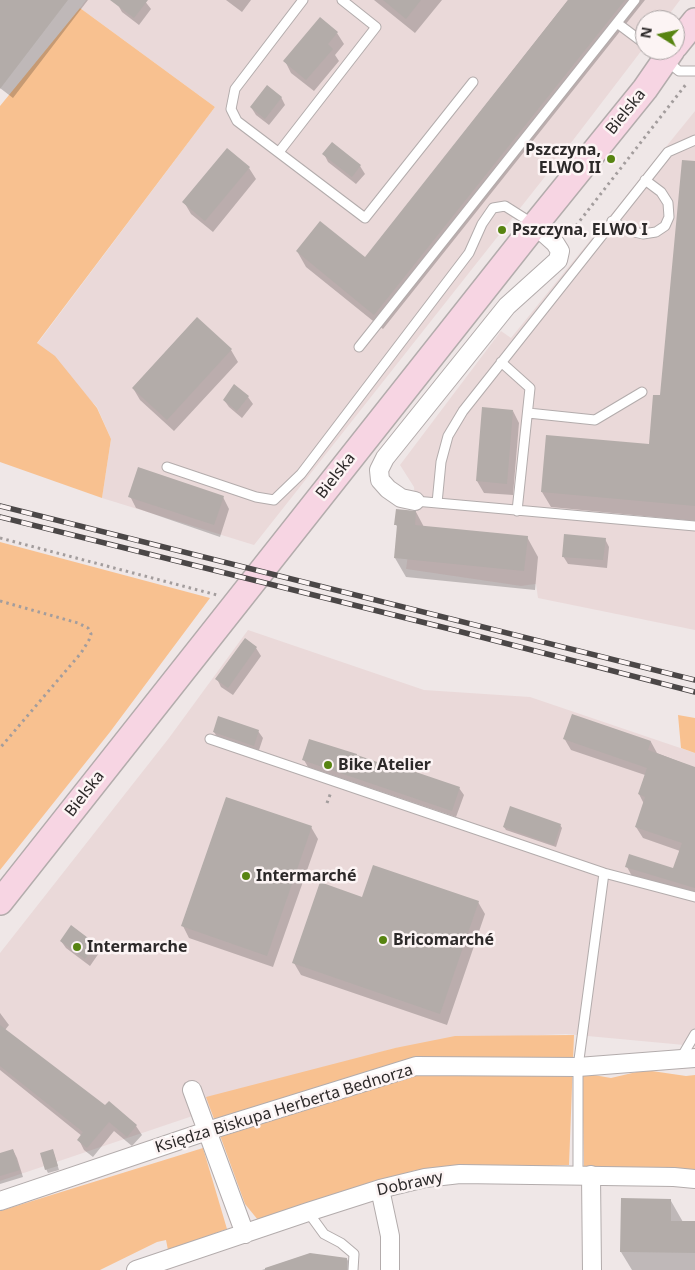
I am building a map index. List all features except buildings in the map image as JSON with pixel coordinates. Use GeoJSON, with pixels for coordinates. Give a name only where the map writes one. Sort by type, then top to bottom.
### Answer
{"type":"FeatureCollection","features":[{"type":"Feature","properties":{"kind":"main road","name":"Bielska"},"geometry":{"type":"LineString","coordinates":[[685,31],[695,21]]}},
{"type":"Feature","properties":{"kind":"main road","name":"Bielska"},"geometry":{"type":"LineString","coordinates":[[0,902],[535,225],[645,89],[661,60]]}},
{"type":"Feature","properties":{"kind":"street"},"geometry":{"type":"LineString","coordinates":[[415,501],[401,498],[388,489],[380,480],[379,470],[385,458],[507,306],[558,260],[560,251],[557,246],[535,225]]}},
{"type":"Feature","properties":{"kind":"street","name":"Księdza Biskupa Herberta Bednorza"},"geometry":{"type":"LineString","coordinates":[[0,1201],[207,1131],[416,1066],[578,1067],[688,1058]]}},
{"type":"Feature","properties":{"kind":"street"},"geometry":{"type":"LineString","coordinates":[[192,1090],[245,1234]]}},
{"type":"Feature","properties":{"kind":"street","name":"Dobrawy"},"geometry":{"type":"LineString","coordinates":[[136,1270],[308,1212],[425,1178],[460,1174],[584,1175],[695,1179]]}},
{"type":"Feature","properties":{"kind":"street"},"geometry":{"type":"LineString","coordinates":[[584,1175],[592,1270]]}},
{"type":"Feature","properties":{"kind":"street"},"geometry":{"type":"LineString","coordinates":[[380,1190],[390,1236],[390,1270]]}},
{"type":"Feature","properties":{"kind":"lane"},"geometry":{"type":"LineString","coordinates":[[303,0],[235,89],[231,109],[237,121],[365,218],[473,82]]}},
{"type":"Feature","properties":{"kind":"lane"},"geometry":{"type":"LineString","coordinates":[[279,152],[376,27],[342,0]]}},
{"type":"Feature","properties":{"kind":"lane"},"geometry":{"type":"LineString","coordinates":[[359,347],[635,0]]}},
{"type":"Feature","properties":{"kind":"lane"},"geometry":{"type":"LineString","coordinates":[[617,23],[635,36]]}},
{"type":"Feature","properties":{"kind":"lane"},"geometry":{"type":"LineString","coordinates":[[672,60],[679,71],[695,71]]}},
{"type":"Feature","properties":{"kind":"lane"},"geometry":{"type":"LineString","coordinates":[[436,504],[441,462],[448,436],[463,411],[668,152],[695,140]]}},
{"type":"Feature","properties":{"kind":"lane"},"geometry":{"type":"LineString","coordinates":[[612,221],[630,231],[643,234],[656,232],[665,226],[669,217],[668,203],[661,192],[645,180]]}},
{"type":"Feature","properties":{"kind":"lane"},"geometry":{"type":"LineString","coordinates":[[168,467],[256,497],[274,500],[301,474],[463,260],[469,252],[482,224],[493,208],[506,206],[535,225]]}},
{"type":"Feature","properties":{"kind":"lane"},"geometry":{"type":"LineString","coordinates":[[501,362],[530,388],[517,511]]}},
{"type":"Feature","properties":{"kind":"lane"},"geometry":{"type":"LineString","coordinates":[[528,413],[595,420],[642,392]]}},
{"type":"Feature","properties":{"kind":"lane"},"geometry":{"type":"LineString","coordinates":[[415,501],[695,526]]}},
{"type":"Feature","properties":{"kind":"lane"},"geometry":{"type":"LineString","coordinates":[[210,739],[604,873],[695,897]]}},
{"type":"Feature","properties":{"kind":"lane"},"geometry":{"type":"LineString","coordinates":[[584,1175],[578,1067],[604,873]]}},
{"type":"Feature","properties":{"kind":"lane"},"geometry":{"type":"LineString","coordinates":[[688,1058],[695,1034]]}},
{"type":"Feature","properties":{"kind":"lane"},"geometry":{"type":"LineString","coordinates":[[308,1212],[324,1234],[341,1243],[354,1254],[352,1270]]}},
{"type":"Feature","properties":{"kind":"path"},"geometry":{"type":"LineString","coordinates":[[557,246],[566,239],[687,82],[695,82]]}},
{"type":"Feature","properties":{"kind":"path"},"geometry":{"type":"LineString","coordinates":[[0,538],[218,596]]}},
{"type":"Feature","properties":{"kind":"path"},"geometry":{"type":"LineString","coordinates":[[0,601],[78,623],[88,628],[91,634],[81,653],[0,748]]}},
{"type":"Feature","properties":{"kind":"shaded area"},"geometry":{"type":"Polygon","coordinates":[[[86,0],[680,0],[672,10],[635,10],[635,59],[551,169],[254,545],[102,498],[111,439],[97,407],[37,344],[215,107],[80,8],[86,0]]]}},
{"type":"Feature","properties":{"kind":"shaded area"},"geometry":{"type":"Polygon","coordinates":[[[80,8],[215,107],[37,343],[55,356],[97,408],[111,439],[102,498],[0,462],[0,106],[80,8]]]}},
{"type":"Feature","properties":{"kind":"shaded area"},"geometry":{"type":"Polygon","coordinates":[[[695,111],[695,630],[538,598],[536,584],[521,586],[406,569],[415,501],[414,487],[400,465],[501,331],[511,338],[695,111]]]}},
{"type":"Feature","properties":{"kind":"shaded area"},"geometry":{"type":"Polygon","coordinates":[[[0,542],[210,598],[110,732],[0,870],[0,542]]]}},
{"type":"Feature","properties":{"kind":"shaded area"},"geometry":{"type":"Polygon","coordinates":[[[248,630],[424,690],[530,697],[695,753],[695,1046],[566,1034],[452,1039],[391,1049],[0,1181],[0,953],[169,738],[248,630]]]}},
{"type":"Feature","properties":{"kind":"shaded area"},"geometry":{"type":"Polygon","coordinates":[[[678,715],[695,718],[695,753],[681,748],[678,715]]]}},
{"type":"Feature","properties":{"kind":"shaded area"},"geometry":{"type":"Polygon","coordinates":[[[574,1035],[569,1165],[416,1170],[258,1220],[245,1204],[206,1097],[395,1048],[455,1036],[574,1035]]]}},
{"type":"Feature","properties":{"kind":"shaded area"},"geometry":{"type":"Polygon","coordinates":[[[645,1070],[686,1076],[695,1075],[695,1170],[584,1167],[582,1073],[611,1078],[645,1070]]]}},
{"type":"Feature","properties":{"kind":"shaded area"},"geometry":{"type":"Polygon","coordinates":[[[203,1148],[227,1229],[168,1250],[166,1240],[157,1242],[100,1270],[0,1270],[0,1211],[203,1148]]]}},
{"type":"Feature","properties":{"kind":"railway"},"geometry":{"type":"LineString","coordinates":[[0,506],[695,680]]}},
{"type":"Feature","properties":{"kind":"railway"},"geometry":{"type":"LineString","coordinates":[[0,517],[695,692]]}},
{"type":"Feature","properties":{"kind":"place","name":"Pszczyna, ELWO II"},"geometry":{"type":"Point","coordinates":[611,159]}},
{"type":"Feature","properties":{"kind":"place","name":"Pszczyna, ELWO I"},"geometry":{"type":"Point","coordinates":[502,230]}},
{"type":"Feature","properties":{"kind":"place","name":"Bike Atelier"},"geometry":{"type":"Point","coordinates":[328,765]}},
{"type":"Feature","properties":{"kind":"place","name":"Intermarché"},"geometry":{"type":"Point","coordinates":[246,876]}},
{"type":"Feature","properties":{"kind":"place","name":"Bricomarché"},"geometry":{"type":"Point","coordinates":[383,940]}},
{"type":"Feature","properties":{"kind":"place","name":"Intermarche"},"geometry":{"type":"Point","coordinates":[77,947]}}]}
